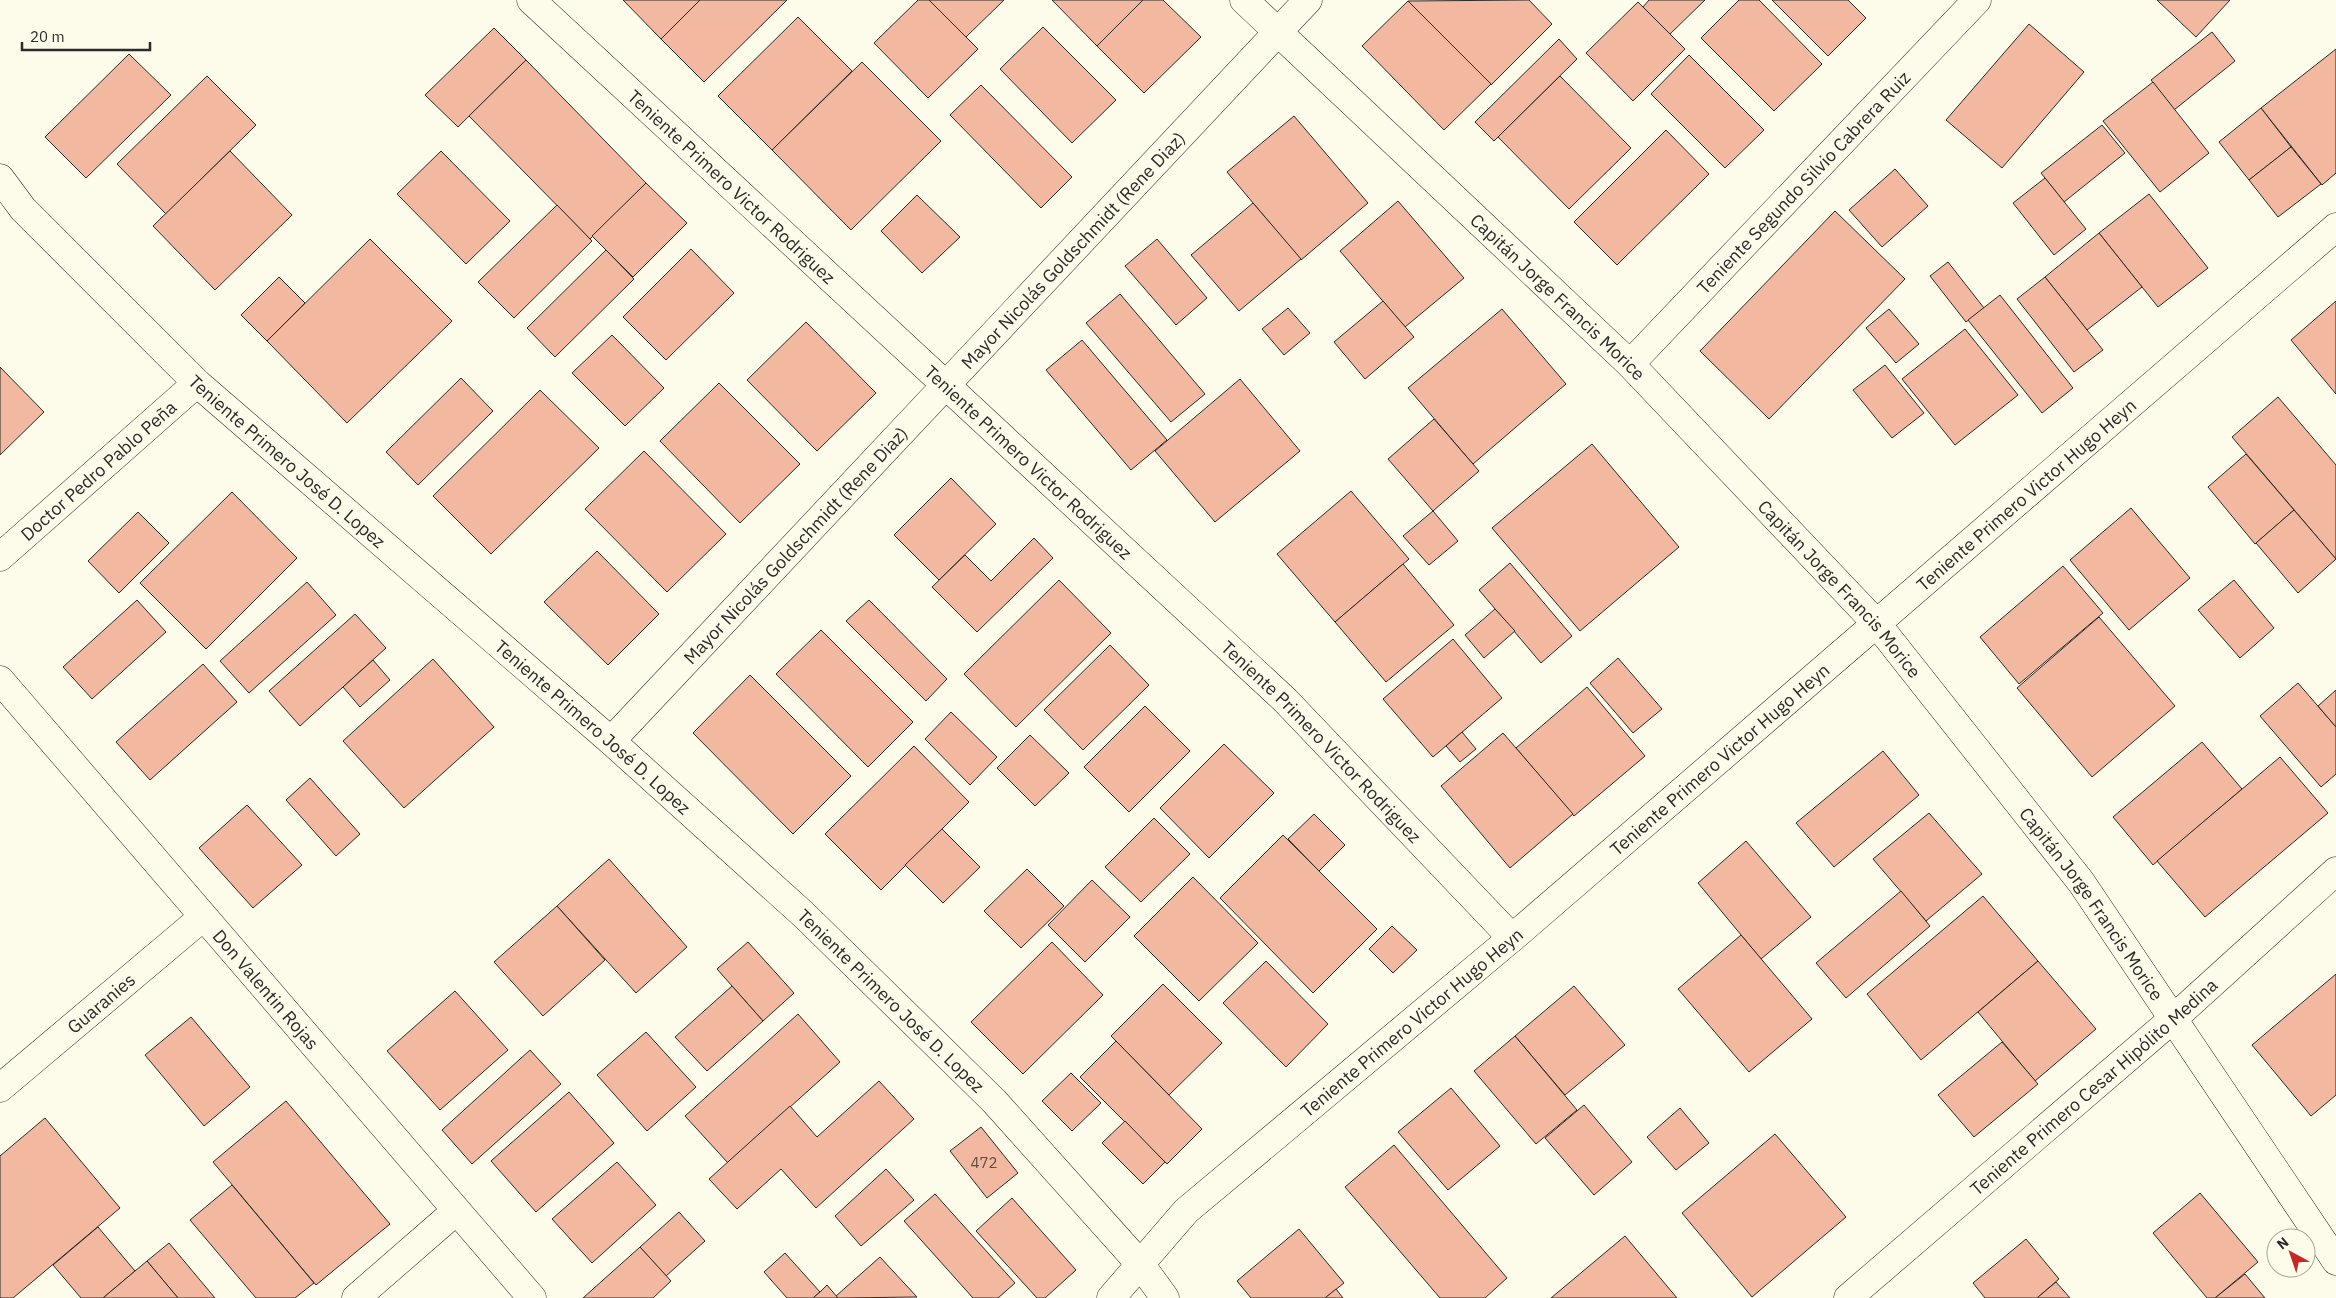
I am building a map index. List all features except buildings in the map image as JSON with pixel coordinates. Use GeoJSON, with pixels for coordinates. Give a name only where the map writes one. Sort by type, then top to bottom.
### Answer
{"type":"FeatureCollection","features":[{"type":"Feature","properties":{"kind":"street","name":"Teniente Primero Victor Rodriguez"},"geometry":{"type":"LineString","coordinates":[[531,0],[1285,700],[1512,938]]}},
{"type":"Feature","properties":{"kind":"street","name":"Capitán Jorge Francis Morice"},"geometry":{"type":"LineString","coordinates":[[1244,0],[1630,364],[1877,624],[2081,882],[2336,1261]]}},
{"type":"Feature","properties":{"kind":"street","name":"Mayor Nicolás Goldschmidt (Rene Diaz)"},"geometry":{"type":"LineString","coordinates":[[611,741],[1308,0]]}},
{"type":"Feature","properties":{"kind":"street","name":"Teniente Segundo Silvio Cabrera Ruiz"},"geometry":{"type":"LineString","coordinates":[[1630,364],[1976,0]]}},
{"type":"Feature","properties":{"kind":"street","name":"Teniente Primero José D. Lopez"},"geometry":{"type":"LineString","coordinates":[[0,178],[23,209],[197,383],[611,741],[803,914],[980,1087],[1140,1264],[1165,1298]]}},
{"type":"Feature","properties":{"kind":"street","name":"Teniente Primero Victor Hugo Heyn"},"geometry":{"type":"LineString","coordinates":[[1111,1298],[1186,1211],[1512,938],[2336,227]]}},
{"type":"Feature","properties":{"kind":"street","name":"Doctor Pedro Pablo Peña"},"geometry":{"type":"LineString","coordinates":[[0,557],[197,383]]}},
{"type":"Feature","properties":{"kind":"street","name":"Don Valentin Rojas"},"geometry":{"type":"LineString","coordinates":[[0,680],[532,1298]]}},
{"type":"Feature","properties":{"kind":"street","name":"Teniente Primero Cesar Hipólito Medina"},"geometry":{"type":"LineString","coordinates":[[1848,1298],[2174,1018],[2336,871]]}},
{"type":"Feature","properties":{"kind":"street","name":"Guaranies"},"geometry":{"type":"LineString","coordinates":[[0,1088],[203,917]]}},
{"type":"Feature","properties":{"kind":"street"},"geometry":{"type":"LineString","coordinates":[[356,1298],[456,1211]]}}]}
